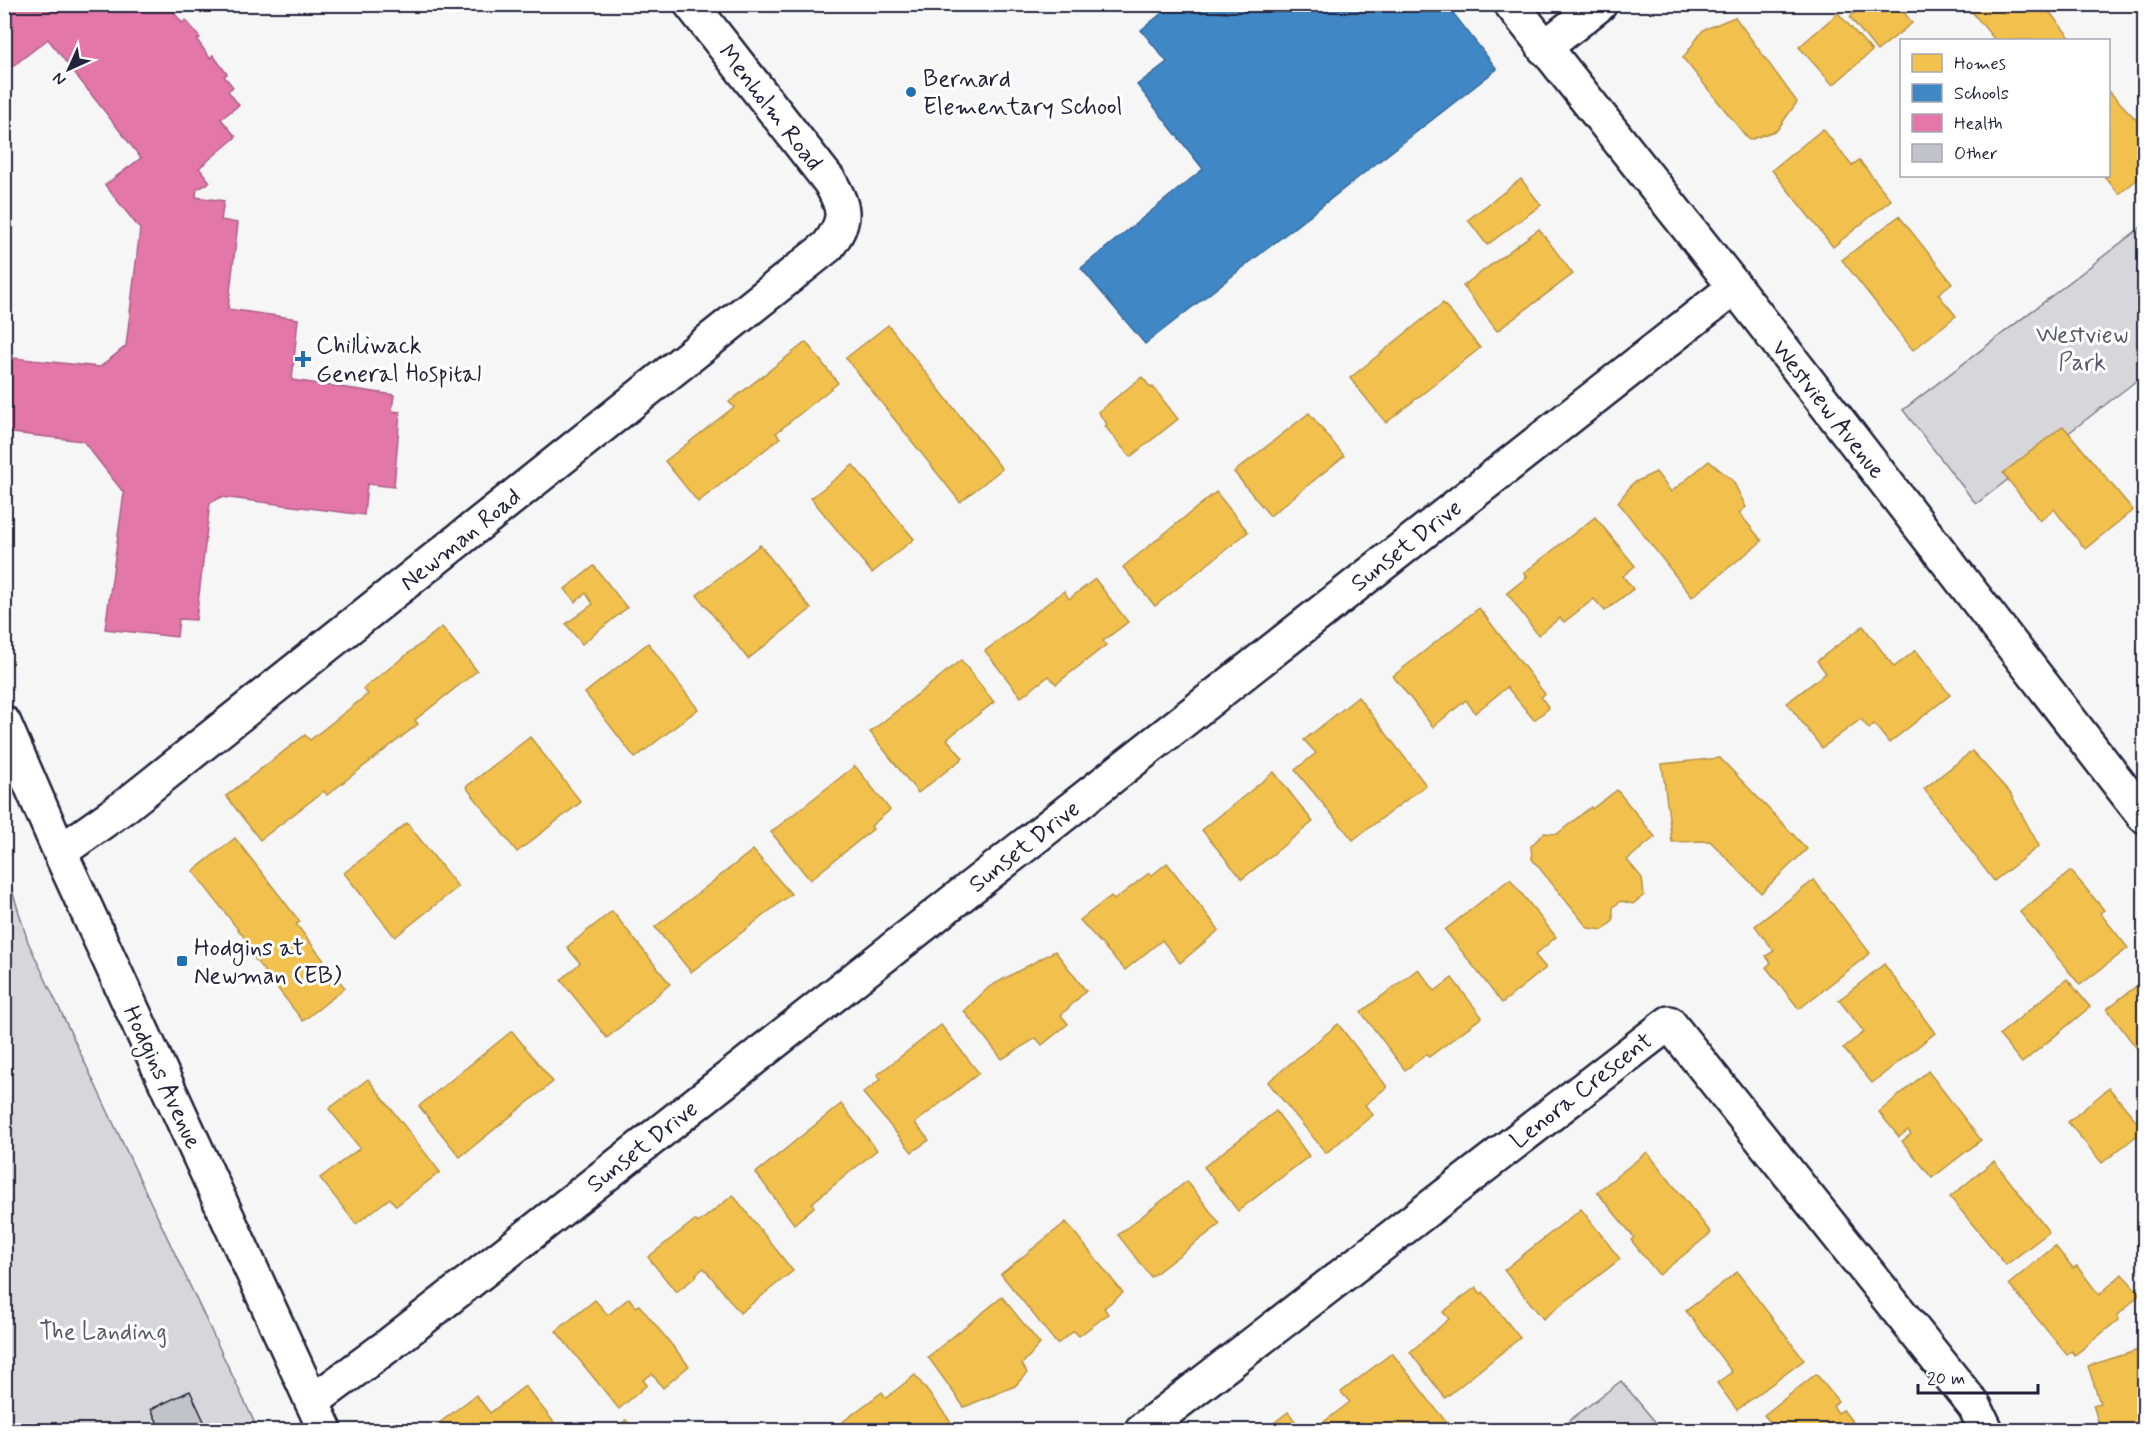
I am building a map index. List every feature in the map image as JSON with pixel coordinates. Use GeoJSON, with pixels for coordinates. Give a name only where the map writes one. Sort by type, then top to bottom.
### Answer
{"type":"FeatureCollection","features":[{"type":"Feature","properties":{"kind":"street","name":"Menholm Road"},"geometry":{"type":"LineString","coordinates":[[691,4],[830,182],[839,198],[843,213]]}},
{"type":"Feature","properties":{"kind":"street","name":"Westview Avenue"},"geometry":{"type":"LineString","coordinates":[[1511,4],[1735,287],[2145,816]]}},
{"type":"Feature","properties":{"kind":"street"},"geometry":{"type":"LineString","coordinates":[[1544,48],[1600,4]]}},
{"type":"Feature","properties":{"kind":"street","name":"Newman Road"},"geometry":{"type":"LineString","coordinates":[[60,852],[125,806],[828,246],[840,230],[843,213]]}},
{"type":"Feature","properties":{"kind":"street","name":"Sunset Drive"},"geometry":{"type":"LineString","coordinates":[[318,1416],[408,1330],[1735,287]]}},
{"type":"Feature","properties":{"kind":"street","name":"Hodgins Avenue"},"geometry":{"type":"LineString","coordinates":[[4,723],[60,852],[318,1416]]}},
{"type":"Feature","properties":{"kind":"street","name":"Lenora Crescent"},"geometry":{"type":"LineString","coordinates":[[1142,1431],[1669,1023],[1975,1407],[1986,1431]]}},
{"type":"Feature","properties":{"kind":"green space","name":"Westview Park"},"geometry":{"type":"Polygon","coordinates":[[[2144,225],[2144,375],[1976,504],[1903,410],[2144,225]]]}},
{"type":"Feature","properties":{"kind":"green space","name":"The Landing"},"geometry":{"type":"Polygon","coordinates":[[[4,864],[28,942],[258,1430],[5,1430],[4,864]]]}},
{"type":"Feature","properties":{"kind":"green space"},"geometry":{"type":"Polygon","coordinates":[[[1621,1381],[1662,1430],[1557,1430],[1621,1381]]]}},
{"type":"Feature","properties":{"kind":"building: Homes"},"geometry":{"type":"Polygon","coordinates":[[[1865,4],[1898,4],[1912,23],[1877,51],[1850,17],[1865,4]]]}},
{"type":"Feature","properties":{"kind":"building: Homes"},"geometry":{"type":"Polygon","coordinates":[[[1970,4],[2043,4],[2071,39],[1994,39],[1968,7],[1970,4]]]}},
{"type":"Feature","properties":{"kind":"building: Homes"},"geometry":{"type":"Polygon","coordinates":[[[1838,13],[1872,51],[1833,85],[1799,47],[1838,13]]]}},
{"type":"Feature","properties":{"kind":"building: Homes"},"geometry":{"type":"Polygon","coordinates":[[[1735,17],[1797,102],[1777,130],[1749,140],[1683,58],[1703,30],[1735,17]]]}},
{"type":"Feature","properties":{"kind":"building: Homes"},"geometry":{"type":"Polygon","coordinates":[[[2110,92],[2144,128],[2144,174],[2119,194],[2105,177],[2110,177],[2110,92]]]}},
{"type":"Feature","properties":{"kind":"building: Homes"},"geometry":{"type":"Polygon","coordinates":[[[1823,129],[1852,166],[1859,160],[1891,200],[1833,247],[1772,170],[1823,129]]]}},
{"type":"Feature","properties":{"kind":"building: Homes"},"geometry":{"type":"Polygon","coordinates":[[[1521,179],[1541,205],[1487,245],[1468,220],[1521,179]]]}},
{"type":"Feature","properties":{"kind":"building: Homes"},"geometry":{"type":"Polygon","coordinates":[[[1899,216],[1952,283],[1938,294],[1956,316],[1913,350],[1842,260],[1899,216]]]}},
{"type":"Feature","properties":{"kind":"building: Homes"},"geometry":{"type":"Polygon","coordinates":[[[1539,229],[1573,274],[1497,331],[1463,286],[1539,229]]]}},
{"type":"Feature","properties":{"kind":"building: Homes"},"geometry":{"type":"Polygon","coordinates":[[[1443,303],[1480,348],[1386,423],[1350,378],[1443,303]]]}},
{"type":"Feature","properties":{"kind":"building: Homes"},"geometry":{"type":"Polygon","coordinates":[[[888,325],[1002,469],[960,502],[846,358],[888,325]]]}},
{"type":"Feature","properties":{"kind":"building: Homes"},"geometry":{"type":"Polygon","coordinates":[[[806,342],[838,383],[776,433],[780,438],[698,502],[665,461],[734,407],[729,402],[806,342]]]}},
{"type":"Feature","properties":{"kind":"building: Homes"},"geometry":{"type":"Polygon","coordinates":[[[1142,377],[1151,388],[1153,387],[1178,419],[1130,457],[1105,426],[1107,424],[1098,412],[1142,377]]]}},
{"type":"Feature","properties":{"kind":"building: Homes"},"geometry":{"type":"Polygon","coordinates":[[[1309,413],[1344,456],[1270,516],[1234,472],[1309,413]]]}},
{"type":"Feature","properties":{"kind":"building: Homes"},"geometry":{"type":"Polygon","coordinates":[[[2063,426],[2133,510],[2085,549],[2054,509],[2040,521],[2003,473],[2063,426]]]}},
{"type":"Feature","properties":{"kind":"building: Homes"},"geometry":{"type":"Polygon","coordinates":[[[1709,461],[1733,481],[1746,507],[1739,513],[1762,541],[1692,597],[1618,502],[1633,483],[1656,472],[1671,492],[1709,461]]]}},
{"type":"Feature","properties":{"kind":"building: Homes"},"geometry":{"type":"Polygon","coordinates":[[[853,465],[914,539],[872,573],[811,498],[853,465]]]}},
{"type":"Feature","properties":{"kind":"building: Homes"},"geometry":{"type":"Polygon","coordinates":[[[1216,492],[1248,532],[1155,606],[1123,567],[1216,492]]]}},
{"type":"Feature","properties":{"kind":"building: Homes"},"geometry":{"type":"Polygon","coordinates":[[[1595,517],[1635,566],[1623,576],[1633,589],[1605,611],[1594,599],[1564,622],[1560,618],[1538,635],[1507,593],[1527,577],[1524,573],[1595,517]]]}},
{"type":"Feature","properties":{"kind":"building: Homes"},"geometry":{"type":"Polygon","coordinates":[[[760,545],[811,609],[748,659],[697,595],[760,545]]]}},
{"type":"Feature","properties":{"kind":"building: Homes"},"geometry":{"type":"Polygon","coordinates":[[[594,566],[627,608],[582,644],[566,624],[593,604],[586,593],[575,602],[565,589],[594,566]]]}},
{"type":"Feature","properties":{"kind":"building: Homes"},"geometry":{"type":"Polygon","coordinates":[[[1095,579],[1128,622],[1103,641],[1106,645],[1056,684],[1049,676],[1021,697],[985,651],[1064,591],[1069,599],[1095,579]]]}},
{"type":"Feature","properties":{"kind":"building: Homes"},"geometry":{"type":"Polygon","coordinates":[[[1479,608],[1545,694],[1541,697],[1549,708],[1534,720],[1507,687],[1475,713],[1466,700],[1433,727],[1393,676],[1479,608]]]}},
{"type":"Feature","properties":{"kind":"building: Homes"},"geometry":{"type":"Polygon","coordinates":[[[1863,626],[1894,667],[1916,650],[1950,695],[1889,743],[1874,724],[1869,729],[1861,719],[1822,748],[1787,703],[1826,673],[1817,661],[1863,626]]]}},
{"type":"Feature","properties":{"kind":"building: Homes"},"geometry":{"type":"Polygon","coordinates":[[[442,627],[477,671],[415,720],[418,724],[327,795],[324,791],[260,840],[226,796],[305,735],[310,740],[368,694],[363,689],[442,627]]]}},
{"type":"Feature","properties":{"kind":"building: Homes"},"geometry":{"type":"Polygon","coordinates":[[[648,643],[698,709],[635,758],[585,693],[648,643]]]}},
{"type":"Feature","properties":{"kind":"building: Homes"},"geometry":{"type":"Polygon","coordinates":[[[961,660],[994,702],[947,739],[963,758],[918,793],[870,732],[961,660]]]}},
{"type":"Feature","properties":{"kind":"building: Homes"},"geometry":{"type":"Polygon","coordinates":[[[1358,697],[1426,785],[1353,840],[1295,770],[1316,753],[1304,740],[1358,697]]]}},
{"type":"Feature","properties":{"kind":"building: Homes"},"geometry":{"type":"Polygon","coordinates":[[[530,737],[581,802],[517,852],[466,787],[530,737]]]}},
{"type":"Feature","properties":{"kind":"building: Homes"},"geometry":{"type":"Polygon","coordinates":[[[1972,751],[2010,793],[2039,846],[1994,881],[1924,789],[1972,751]]]}},
{"type":"Feature","properties":{"kind":"building: Homes"},"geometry":{"type":"Polygon","coordinates":[[[1720,758],[1807,849],[1761,893],[1710,841],[1672,842],[1662,764],[1720,758]]]}},
{"type":"Feature","properties":{"kind":"building: Homes"},"geometry":{"type":"Polygon","coordinates":[[[855,766],[890,810],[871,826],[873,829],[810,880],[771,832],[855,766]]]}},
{"type":"Feature","properties":{"kind":"building: Homes"},"geometry":{"type":"Polygon","coordinates":[[[1274,772],[1313,822],[1242,879],[1202,830],[1274,772]]]}},
{"type":"Feature","properties":{"kind":"building: Homes"},"geometry":{"type":"Polygon","coordinates":[[[1617,790],[1655,837],[1627,860],[1642,878],[1644,895],[1633,904],[1621,901],[1613,907],[1613,921],[1603,930],[1588,928],[1532,859],[1531,846],[1544,833],[1557,834],[1617,790]]]}},
{"type":"Feature","properties":{"kind":"building: Homes"},"geometry":{"type":"Polygon","coordinates":[[[407,823],[458,887],[395,937],[344,873],[407,823]]]}},
{"type":"Feature","properties":{"kind":"building: Homes"},"geometry":{"type":"Polygon","coordinates":[[[235,838],[300,922],[296,924],[345,988],[303,1021],[243,944],[247,941],[193,871],[235,838]]]}},
{"type":"Feature","properties":{"kind":"building: Homes"},"geometry":{"type":"Polygon","coordinates":[[[753,850],[791,894],[691,972],[655,927],[753,850]]]}},
{"type":"Feature","properties":{"kind":"building: Homes"},"geometry":{"type":"Polygon","coordinates":[[[1167,863],[1219,930],[1180,963],[1162,940],[1125,970],[1080,920],[1111,896],[1114,900],[1149,873],[1151,876],[1167,863]]]}},
{"type":"Feature","properties":{"kind":"building: Homes"},"geometry":{"type":"Polygon","coordinates":[[[2071,871],[2104,910],[2100,913],[2128,948],[2080,985],[2020,912],[2071,871]]]}},
{"type":"Feature","properties":{"kind":"building: Homes"},"geometry":{"type":"Polygon","coordinates":[[[1510,879],[1556,937],[1535,955],[1546,968],[1502,1003],[1445,930],[1510,879]]]}},
{"type":"Feature","properties":{"kind":"building: Homes"},"geometry":{"type":"Polygon","coordinates":[[[1814,880],[1870,953],[1799,1009],[1766,967],[1771,963],[1766,956],[1774,951],[1755,926],[1814,880]]]}},
{"type":"Feature","properties":{"kind":"building: Homes"},"geometry":{"type":"Polygon","coordinates":[[[612,911],[670,984],[607,1038],[561,980],[580,963],[567,947],[612,911]]]}},
{"type":"Feature","properties":{"kind":"building: Homes"},"geometry":{"type":"Polygon","coordinates":[[[1055,951],[1086,991],[1061,1015],[1068,1024],[1042,1045],[1036,1038],[1002,1059],[964,1011],[989,987],[1055,951]]]}},
{"type":"Feature","properties":{"kind":"building: Homes"},"geometry":{"type":"Polygon","coordinates":[[[1884,964],[1935,1033],[1872,1083],[1843,1048],[1864,1032],[1839,1000],[1884,964]]]}},
{"type":"Feature","properties":{"kind":"building: Homes"},"geometry":{"type":"Polygon","coordinates":[[[1418,969],[1435,991],[1452,978],[1482,1017],[1429,1057],[1427,1054],[1405,1070],[1361,1012],[1418,969]]]}},
{"type":"Feature","properties":{"kind":"building: Homes"},"geometry":{"type":"Polygon","coordinates":[[[2067,979],[2090,1007],[2022,1063],[1999,1035],[2067,979]]]}},
{"type":"Feature","properties":{"kind":"building: Homes"},"geometry":{"type":"Polygon","coordinates":[[[2144,980],[2144,1058],[2107,1009],[2144,980]]]}},
{"type":"Feature","properties":{"kind":"building: Homes"},"geometry":{"type":"Polygon","coordinates":[[[1338,1024],[1387,1087],[1365,1105],[1373,1115],[1326,1153],[1268,1082],[1338,1024]]]}},
{"type":"Feature","properties":{"kind":"building: Homes"},"geometry":{"type":"Polygon","coordinates":[[[941,1025],[979,1073],[915,1123],[929,1140],[912,1152],[863,1093],[881,1079],[877,1075],[941,1025]]]}},
{"type":"Feature","properties":{"kind":"building: Homes"},"geometry":{"type":"Polygon","coordinates":[[[512,1031],[553,1082],[460,1157],[419,1106],[512,1031]]]}},
{"type":"Feature","properties":{"kind":"building: Homes"},"geometry":{"type":"Polygon","coordinates":[[[1928,1071],[1981,1140],[1932,1178],[1902,1141],[1911,1134],[1908,1130],[1899,1137],[1879,1112],[1928,1071]]]}},
{"type":"Feature","properties":{"kind":"building: Homes"},"geometry":{"type":"Polygon","coordinates":[[[368,1079],[440,1172],[396,1206],[390,1198],[356,1224],[320,1178],[360,1148],[329,1109],[368,1079]]]}},
{"type":"Feature","properties":{"kind":"building: Homes"},"geometry":{"type":"Polygon","coordinates":[[[2109,1088],[2144,1130],[2102,1163],[2068,1122],[2109,1088]]]}},
{"type":"Feature","properties":{"kind":"building: Homes"},"geometry":{"type":"Polygon","coordinates":[[[841,1104],[877,1150],[812,1203],[814,1207],[794,1224],[756,1173],[841,1104]]]}},
{"type":"Feature","properties":{"kind":"building: Homes"},"geometry":{"type":"Polygon","coordinates":[[[1276,1111],[1309,1156],[1238,1211],[1204,1167],[1276,1111]]]}},
{"type":"Feature","properties":{"kind":"building: Homes"},"geometry":{"type":"Polygon","coordinates":[[[1647,1152],[1711,1233],[1659,1275],[1631,1240],[1634,1237],[1597,1192],[1647,1152]]]}},
{"type":"Feature","properties":{"kind":"building: Homes"},"geometry":{"type":"Polygon","coordinates":[[[1994,1161],[2049,1232],[2006,1265],[1950,1197],[1994,1161]]]}},
{"type":"Feature","properties":{"kind":"building: Homes"},"geometry":{"type":"Polygon","coordinates":[[[1187,1181],[1220,1224],[1151,1277],[1118,1235],[1187,1181]]]}},
{"type":"Feature","properties":{"kind":"building: Homes"},"geometry":{"type":"Polygon","coordinates":[[[733,1195],[793,1271],[740,1313],[704,1268],[676,1292],[648,1257],[695,1220],[698,1223],[733,1195]]]}},
{"type":"Feature","properties":{"kind":"building: Homes"},"geometry":{"type":"Polygon","coordinates":[[[1581,1209],[1620,1259],[1543,1319],[1504,1270],[1581,1209]]]}},
{"type":"Feature","properties":{"kind":"building: Homes"},"geometry":{"type":"Polygon","coordinates":[[[1066,1222],[1123,1293],[1104,1308],[1108,1314],[1079,1336],[1074,1331],[1057,1344],[1001,1274],[1066,1222]]]}},
{"type":"Feature","properties":{"kind":"building: Homes"},"geometry":{"type":"Polygon","coordinates":[[[2055,1246],[2073,1268],[2077,1266],[2099,1295],[2122,1274],[2140,1294],[2117,1316],[2119,1319],[2075,1355],[2072,1351],[2067,1355],[2009,1284],[2055,1246]]]}},
{"type":"Feature","properties":{"kind":"building: Homes"},"geometry":{"type":"Polygon","coordinates":[[[1737,1272],[1804,1360],[1737,1410],[1717,1383],[1732,1372],[1686,1311],[1737,1272]]]}},
{"type":"Feature","properties":{"kind":"building: Homes"},"geometry":{"type":"Polygon","coordinates":[[[1476,1287],[1481,1294],[1483,1292],[1520,1338],[1445,1398],[1410,1352],[1449,1319],[1443,1312],[1476,1287]]]}},
{"type":"Feature","properties":{"kind":"building: Homes"},"geometry":{"type":"Polygon","coordinates":[[[1002,1297],[1040,1344],[1022,1364],[1027,1373],[1015,1386],[964,1407],[928,1357],[1002,1297]]]}},
{"type":"Feature","properties":{"kind":"building: Homes"},"geometry":{"type":"Polygon","coordinates":[[[629,1298],[636,1307],[639,1305],[689,1366],[663,1388],[652,1374],[643,1380],[647,1385],[619,1409],[556,1331],[595,1300],[608,1315],[629,1298]]]}},
{"type":"Feature","properties":{"kind":"building: Homes"},"geometry":{"type":"Polygon","coordinates":[[[2142,1349],[2144,1356],[2144,1430],[2101,1430],[2093,1405],[2100,1403],[2088,1366],[2142,1349]]]}},
{"type":"Feature","properties":{"kind":"building: Homes"},"geometry":{"type":"Polygon","coordinates":[[[1392,1353],[1450,1427],[1446,1430],[1320,1430],[1317,1427],[1350,1402],[1341,1392],[1392,1353]]]}},
{"type":"Feature","properties":{"kind":"building: Homes"},"geometry":{"type":"Polygon","coordinates":[[[1816,1374],[1838,1401],[1833,1406],[1838,1413],[1843,1410],[1859,1430],[1777,1430],[1764,1415],[1816,1374]]]}},
{"type":"Feature","properties":{"kind":"building: Homes"},"geometry":{"type":"Polygon","coordinates":[[[915,1375],[954,1426],[948,1430],[832,1430],[882,1392],[886,1398],[915,1375]]]}},
{"type":"Feature","properties":{"kind":"building: Homes"},"geometry":{"type":"Polygon","coordinates":[[[525,1386],[560,1430],[437,1430],[434,1427],[476,1395],[490,1413],[525,1386]]]}},
{"type":"Feature","properties":{"kind":"building: Homes"},"geometry":{"type":"Polygon","coordinates":[[[1288,1412],[1302,1430],[1265,1430],[1288,1412]]]}},
{"type":"Feature","properties":{"kind":"building: Homes"},"geometry":{"type":"Polygon","coordinates":[[[626,1420],[634,1430],[612,1430],[626,1420]]]}},
{"type":"Feature","properties":{"kind":"building: Schools"},"geometry":{"type":"Polygon","coordinates":[[[1173,4],[1446,4],[1497,69],[1145,344],[1081,268],[1203,169],[1137,85],[1167,62],[1141,30],[1173,4]]]}},
{"type":"Feature","properties":{"kind":"building: Health"},"geometry":{"type":"Polygon","coordinates":[[[4,4],[171,4],[170,7],[182,23],[186,20],[200,38],[197,40],[210,58],[213,55],[227,74],[224,76],[233,87],[228,91],[239,105],[221,119],[236,137],[199,168],[210,182],[197,188],[196,197],[224,201],[221,220],[238,223],[228,309],[298,319],[292,380],[394,395],[392,411],[400,412],[394,487],[367,484],[364,515],[221,497],[210,503],[196,620],[179,619],[177,637],[105,629],[124,493],[83,441],[4,432],[4,357],[100,367],[126,346],[140,229],[105,185],[141,158],[48,39],[4,73],[4,4]]]}},
{"type":"Feature","properties":{"kind":"building: Other"},"geometry":{"type":"Polygon","coordinates":[[[190,1391],[208,1430],[161,1430],[151,1409],[190,1391]]]}},
{"type":"Feature","properties":{"kind":"place","name":"Bernard Elementary School"},"geometry":{"type":"Point","coordinates":[911,92]}},
{"type":"Feature","properties":{"kind":"place","name":"Chilliwack General Hospital"},"geometry":{"type":"Point","coordinates":[303,359]}},
{"type":"Feature","properties":{"kind":"place","name":"Hodgins at Newman (EB)"},"geometry":{"type":"Point","coordinates":[182,961]}}]}
